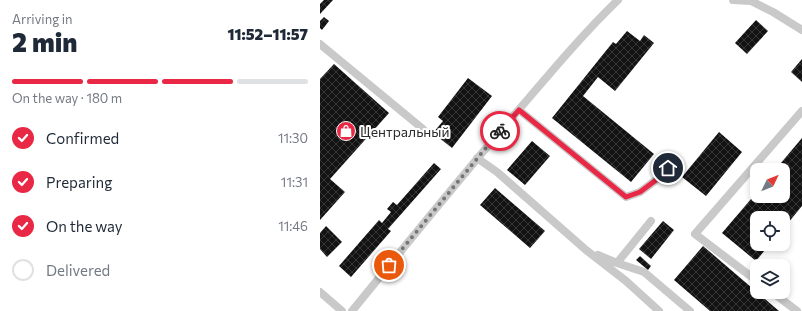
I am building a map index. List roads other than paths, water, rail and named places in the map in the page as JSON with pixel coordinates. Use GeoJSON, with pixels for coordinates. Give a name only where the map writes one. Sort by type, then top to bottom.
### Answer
{"type":"FeatureCollection","features":[{"type":"Feature","properties":{"kind":"street"},"geometry":{"type":"LineString","coordinates":[[352,311],[477,158],[569,52],[603,14],[618,0]]}},
{"type":"Feature","properties":{"kind":"street"},"geometry":{"type":"LineString","coordinates":[[733,0],[761,0]]}},
{"type":"Feature","properties":{"kind":"street"},"geometry":{"type":"LineString","coordinates":[[751,1],[773,12],[802,30]]}},
{"type":"Feature","properties":{"kind":"street"},"geometry":{"type":"LineString","coordinates":[[320,44],[423,129]]}},
{"type":"Feature","properties":{"kind":"street"},"geometry":{"type":"LineString","coordinates":[[519,110],[626,197],[640,192],[664,174],[668,168]]}},
{"type":"Feature","properties":{"kind":"street"},"geometry":{"type":"LineString","coordinates":[[750,276],[695,234],[802,111]]}},
{"type":"Feature","properties":{"kind":"street"},"geometry":{"type":"LineString","coordinates":[[477,158],[497,172],[586,250],[626,281],[659,311]]}},
{"type":"Feature","properties":{"kind":"street"},"geometry":{"type":"LineString","coordinates":[[616,263],[651,221]]}},
{"type":"Feature","properties":{"kind":"street"},"geometry":{"type":"LineString","coordinates":[[586,250],[616,263],[644,272],[690,311]]}},
{"type":"Feature","properties":{"kind":"street"},"geometry":{"type":"LineString","coordinates":[[320,292],[342,311]]}},
{"type":"Feature","properties":{"kind":"street"},"geometry":{"type":"LineString","coordinates":[[781,299],[797,311]]}},
{"type":"Feature","properties":{"kind":"place","name":"Центральный"},"geometry":{"type":"Point","coordinates":[346,131]}}]}
